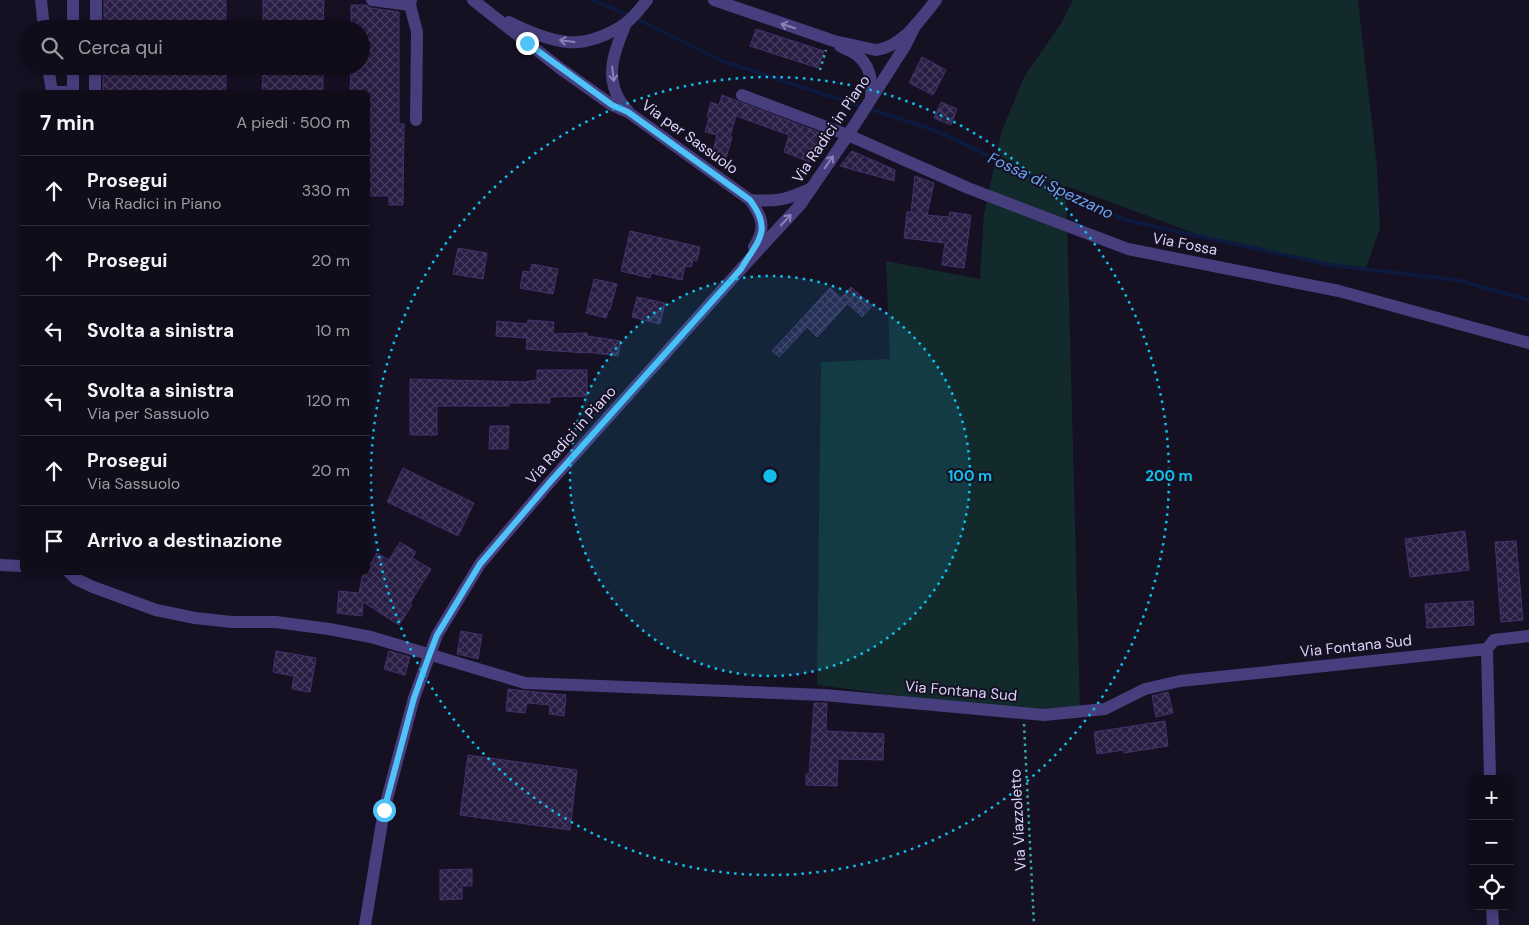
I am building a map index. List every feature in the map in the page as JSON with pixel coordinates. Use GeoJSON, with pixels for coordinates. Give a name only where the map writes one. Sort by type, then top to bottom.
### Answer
{"type":"FeatureCollection","features":[{"type":"Feature","properties":{"kind":"street"},"geometry":{"type":"LineString","coordinates":[[41,0],[43,20]]}},
{"type":"Feature","properties":{"kind":"street"},"geometry":{"type":"LineString","coordinates":[[73,0],[73,20]]}},
{"type":"Feature","properties":{"kind":"street"},"geometry":{"type":"LineString","coordinates":[[96,0],[96,20]]}},
{"type":"Feature","properties":{"kind":"street"},"geometry":{"type":"LineString","coordinates":[[372,0],[411,3],[417,32],[416,120]]}},
{"type":"Feature","properties":{"kind":"street"},"geometry":{"type":"LineString","coordinates":[[473,0],[497,17],[533,33],[567,42],[592,40],[624,26],[647,0]]}},
{"type":"Feature","properties":{"kind":"street"},"geometry":{"type":"LineString","coordinates":[[628,112],[616,94],[612,62],[624,26],[639,0]]}},
{"type":"Feature","properties":{"kind":"street"},"geometry":{"type":"LineString","coordinates":[[714,0],[834,41],[876,50],[881,50],[899,40],[916,24],[936,0]]}},
{"type":"Feature","properties":{"kind":"street","name":"Via per Sassuolo"},"geometry":{"type":"LineString","coordinates":[[497,17],[561,69],[612,105],[628,112],[750,200]]}},
{"type":"Feature","properties":{"kind":"street","name":"Via Radici in Piano"},"geometry":{"type":"LineString","coordinates":[[365,925],[384,810],[414,698],[437,635],[480,564],[550,482],[800,205],[848,135],[873,91],[905,46],[916,24]]}},
{"type":"Feature","properties":{"kind":"street"},"geometry":{"type":"LineString","coordinates":[[834,41],[854,54],[866,65],[870,73],[873,91]]}},
{"type":"Feature","properties":{"kind":"street"},"geometry":{"type":"LineString","coordinates":[[49,75],[52,90]]}},
{"type":"Feature","properties":{"kind":"street"},"geometry":{"type":"LineString","coordinates":[[73,75],[73,90]]}},
{"type":"Feature","properties":{"kind":"street"},"geometry":{"type":"LineString","coordinates":[[95,90],[96,75]]}},
{"type":"Feature","properties":{"kind":"street"},"geometry":{"type":"LineString","coordinates":[[742,95],[848,135]]}},
{"type":"Feature","properties":{"kind":"street","name":"Via Fossa"},"geometry":{"type":"LineString","coordinates":[[848,135],[968,188],[1128,249],[1339,291],[1529,343]]}},
{"type":"Feature","properties":{"kind":"street"},"geometry":{"type":"LineString","coordinates":[[750,200],[777,201],[788,199],[811,189]]}},
{"type":"Feature","properties":{"kind":"street"},"geometry":{"type":"LineString","coordinates":[[741,269],[760,238],[763,225],[759,212],[750,200]]}},
{"type":"Feature","properties":{"kind":"street"},"geometry":{"type":"LineString","coordinates":[[0,564],[20,566]]}},
{"type":"Feature","properties":{"kind":"street","name":"Via Fontana Sud"},"geometry":{"type":"LineString","coordinates":[[72,575],[93,587],[156,610],[195,618],[232,622],[276,622],[371,637],[429,656],[525,682],[824,695],[1044,715],[1105,709],[1146,689],[1180,681],[1487,649],[1494,640],[1529,636]]}},
{"type":"Feature","properties":{"kind":"street"},"geometry":{"type":"LineString","coordinates":[[1487,649],[1490,775]]}},
{"type":"Feature","properties":{"kind":"street"},"geometry":{"type":"LineString","coordinates":[[1492,910],[1493,925]]}},
{"type":"Feature","properties":{"kind":"path","name":"Via Viazzoletto"},"geometry":{"type":"LineString","coordinates":[[1024,713],[1034,925]]}},
{"type":"Feature","properties":{"kind":"green space"},"geometry":{"type":"Polygon","coordinates":[[[1073,0],[1358,0],[1377,167],[1380,229],[1365,270],[1208,238],[1066,186],[1080,711],[1041,714],[817,685],[821,362],[890,359],[886,261],[980,279],[984,214],[1001,133],[1024,77],[1060,25],[1073,0]]]}},
{"type":"Feature","properties":{"kind":"building"},"geometry":{"type":"Polygon","coordinates":[[[104,0],[226,0],[226,20],[104,20],[104,0]]]}},
{"type":"Feature","properties":{"kind":"building"},"geometry":{"type":"Polygon","coordinates":[[[263,0],[324,0],[323,20],[263,20],[263,0]]]}},
{"type":"Feature","properties":{"kind":"building"},"geometry":{"type":"Polygon","coordinates":[[[351,5],[366,5],[371,8],[399,12],[399,124],[404,124],[403,205],[389,205],[389,196],[370,196],[370,90],[350,90],[351,75],[370,75],[370,20],[351,20],[351,5]]]}},
{"type":"Feature","properties":{"kind":"building"},"geometry":{"type":"Polygon","coordinates":[[[756,29],[824,51],[818,68],[750,46],[756,29]]]}},
{"type":"Feature","properties":{"kind":"building"},"geometry":{"type":"Polygon","coordinates":[[[922,57],[946,70],[933,95],[909,83],[922,57]]]}},
{"type":"Feature","properties":{"kind":"building"},"geometry":{"type":"Polygon","coordinates":[[[103,75],[226,75],[226,90],[103,90],[103,75]]]}},
{"type":"Feature","properties":{"kind":"building"},"geometry":{"type":"Polygon","coordinates":[[[263,75],[323,75],[323,90],[262,90],[263,75]]]}},
{"type":"Feature","properties":{"kind":"building"},"geometry":{"type":"Polygon","coordinates":[[[722,95],[821,133],[810,162],[784,152],[789,135],[736,116],[726,158],[712,154],[717,135],[705,132],[709,117],[707,116],[711,102],[719,105],[722,95]]]}},
{"type":"Feature","properties":{"kind":"building"},"geometry":{"type":"Polygon","coordinates":[[[941,102],[957,109],[951,125],[934,118],[941,102]]]}},
{"type":"Feature","properties":{"kind":"building"},"geometry":{"type":"Polygon","coordinates":[[[852,151],[895,170],[894,181],[840,166],[852,151]]]}},
{"type":"Feature","properties":{"kind":"building"},"geometry":{"type":"Polygon","coordinates":[[[915,176],[934,183],[927,215],[949,217],[950,212],[971,215],[964,268],[942,265],[945,243],[904,238],[907,212],[911,212],[915,176]]]}},
{"type":"Feature","properties":{"kind":"building"},"geometry":{"type":"Polygon","coordinates":[[[630,231],[700,247],[697,261],[693,260],[691,267],[685,266],[682,280],[651,273],[650,278],[621,271],[630,231]]]}},
{"type":"Feature","properties":{"kind":"building"},"geometry":{"type":"Polygon","coordinates":[[[458,248],[487,253],[483,279],[453,274],[458,248]]]}},
{"type":"Feature","properties":{"kind":"building"},"geometry":{"type":"Polygon","coordinates":[[[532,264],[558,269],[553,294],[520,288],[523,271],[530,272],[532,264]]]}},
{"type":"Feature","properties":{"kind":"building"},"geometry":{"type":"Polygon","coordinates":[[[594,279],[617,284],[606,318],[586,313],[594,279]]]}},
{"type":"Feature","properties":{"kind":"building"},"geometry":{"type":"Polygon","coordinates":[[[851,287],[872,306],[862,317],[845,301],[847,304],[817,337],[807,327],[779,357],[772,351],[830,288],[841,298],[851,287]]]}},
{"type":"Feature","properties":{"kind":"building"},"geometry":{"type":"Polygon","coordinates":[[[637,297],[665,303],[660,324],[632,317],[637,297]]]}},
{"type":"Feature","properties":{"kind":"building"},"geometry":{"type":"Polygon","coordinates":[[[528,320],[554,322],[553,334],[587,333],[587,336],[621,341],[618,356],[587,352],[526,349],[527,338],[496,336],[497,321],[527,324],[528,320]]]}},
{"type":"Feature","properties":{"kind":"building"},"geometry":{"type":"Polygon","coordinates":[[[537,370],[587,370],[587,396],[550,397],[550,403],[509,403],[509,406],[437,406],[437,435],[410,435],[410,379],[525,382],[537,380],[537,370]]]}},
{"type":"Feature","properties":{"kind":"building"},"geometry":{"type":"Polygon","coordinates":[[[490,426],[509,426],[508,449],[489,449],[490,426]]]}},
{"type":"Feature","properties":{"kind":"building"},"geometry":{"type":"Polygon","coordinates":[[[403,468],[474,503],[458,536],[387,502],[403,468]]]}},
{"type":"Feature","properties":{"kind":"building"},"geometry":{"type":"Polygon","coordinates":[[[1465,531],[1469,570],[1410,577],[1405,539],[1465,531]]]}},
{"type":"Feature","properties":{"kind":"building"},"geometry":{"type":"Polygon","coordinates":[[[1516,541],[1523,620],[1501,622],[1495,542],[1516,541]]]}},
{"type":"Feature","properties":{"kind":"building"},"geometry":{"type":"Polygon","coordinates":[[[400,542],[416,552],[412,558],[431,569],[399,625],[363,602],[362,616],[337,613],[339,591],[359,593],[362,575],[370,575],[370,565],[377,553],[389,560],[400,542]]]}},
{"type":"Feature","properties":{"kind":"building"},"geometry":{"type":"Polygon","coordinates":[[[1473,601],[1474,625],[1427,628],[1425,604],[1473,601]]]}},
{"type":"Feature","properties":{"kind":"building"},"geometry":{"type":"Polygon","coordinates":[[[461,631],[482,635],[478,659],[457,654],[461,631]]]}},
{"type":"Feature","properties":{"kind":"building"},"geometry":{"type":"Polygon","coordinates":[[[276,651],[316,658],[310,692],[292,689],[294,676],[273,672],[276,651]]]}},
{"type":"Feature","properties":{"kind":"building"},"geometry":{"type":"Polygon","coordinates":[[[389,651],[410,657],[405,675],[384,669],[389,651]]]}},
{"type":"Feature","properties":{"kind":"building"},"geometry":{"type":"Polygon","coordinates":[[[508,689],[566,695],[564,716],[549,714],[550,705],[527,703],[525,713],[506,711],[508,689]]]}},
{"type":"Feature","properties":{"kind":"building"},"geometry":{"type":"Polygon","coordinates":[[[1168,692],[1173,713],[1156,717],[1152,696],[1168,692]]]}},
{"type":"Feature","properties":{"kind":"building"},"geometry":{"type":"Polygon","coordinates":[[[814,703],[827,703],[826,731],[884,734],[883,760],[838,759],[837,786],[806,785],[806,774],[809,774],[814,703]]]}},
{"type":"Feature","properties":{"kind":"building"},"geometry":{"type":"Polygon","coordinates":[[[1165,721],[1168,746],[1124,753],[1124,750],[1097,754],[1094,732],[1165,721]]]}},
{"type":"Feature","properties":{"kind":"building"},"geometry":{"type":"Polygon","coordinates":[[[468,755],[577,770],[570,830],[460,815],[468,755]]]}},
{"type":"Feature","properties":{"kind":"building"},"geometry":{"type":"Polygon","coordinates":[[[472,869],[472,886],[462,886],[462,899],[440,900],[440,870],[472,869]]]}},
{"type":"Feature","properties":{"kind":"waterway","name":"Fossa di Spezzano"},"geometry":{"type":"LineString","coordinates":[[593,0],[633,17],[722,61],[934,130],[1125,220],[1331,265],[1457,280],[1529,300]]}},
{"type":"Feature","properties":{"kind":"route"},"geometry":{"type":"LineString","coordinates":[[384,810],[414,698],[437,635],[480,564],[550,482],[741,269],[760,238],[763,225],[759,212],[750,200],[628,112],[612,105],[527,43]]}}]}
